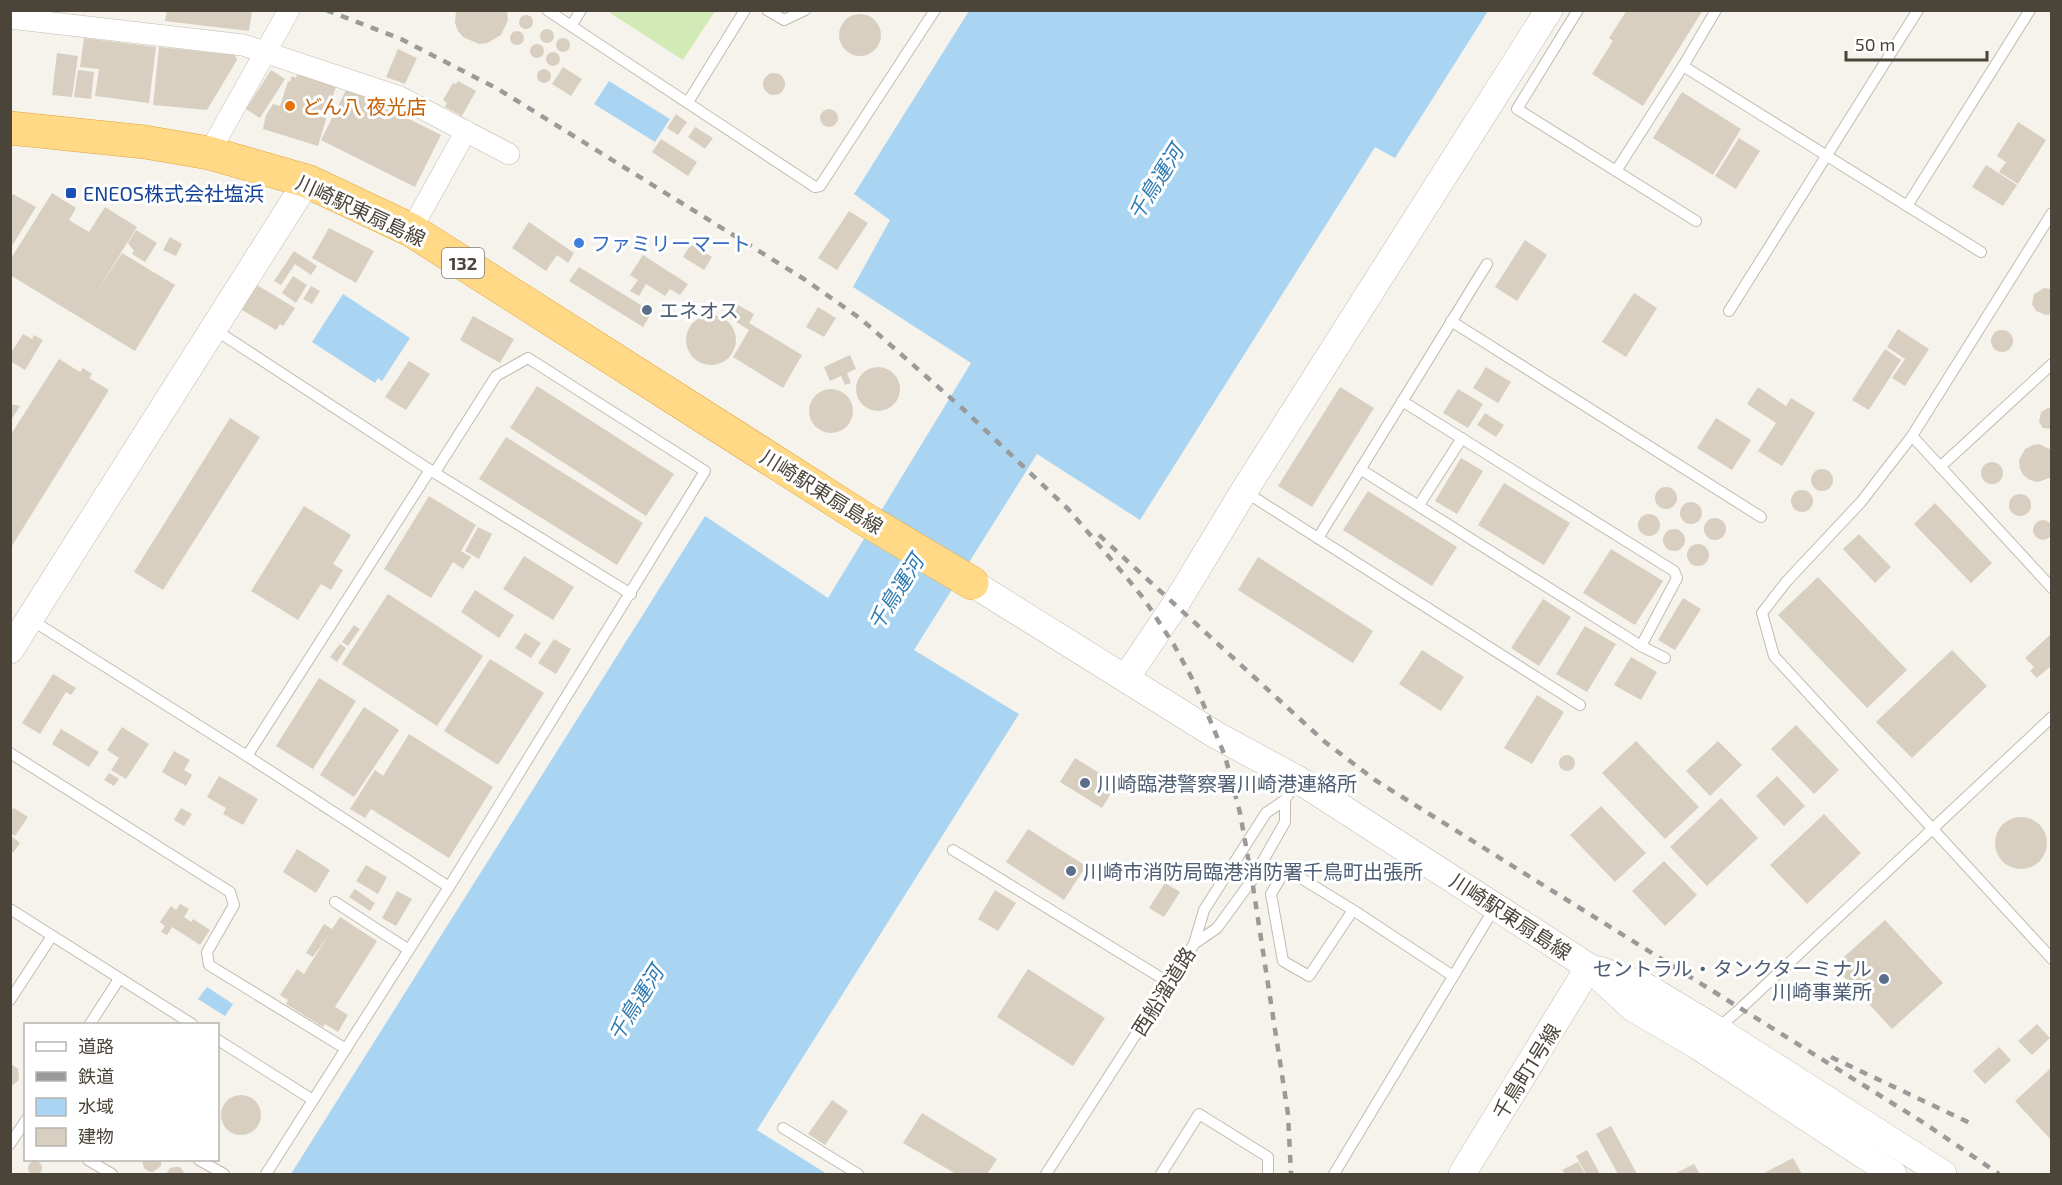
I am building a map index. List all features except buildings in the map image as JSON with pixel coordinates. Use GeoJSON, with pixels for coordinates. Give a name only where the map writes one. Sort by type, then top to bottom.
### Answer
{"type":"FeatureCollection","features":[{"type":"Feature","properties":{"kind":"highway","name":"川崎駅東扇島線"},"geometry":{"type":"LineString","coordinates":[[10,128],[146,142],[209,153],[307,181],[411,230],[866,520],[972,583]]}},
{"type":"Feature","properties":{"kind":"street"},"geometry":{"type":"LineString","coordinates":[[209,153],[289,10]]}},
{"type":"Feature","properties":{"kind":"street"},"geometry":{"type":"LineString","coordinates":[[1126,678],[1175,605],[1244,491],[1550,10]]}},
{"type":"Feature","properties":{"kind":"street"},"geometry":{"type":"LineString","coordinates":[[10,18],[243,45],[264,54],[400,97],[509,154]]}},
{"type":"Feature","properties":{"kind":"street"},"geometry":{"type":"LineString","coordinates":[[411,230],[466,131]]}},
{"type":"Feature","properties":{"kind":"street"},"geometry":{"type":"LineString","coordinates":[[10,650],[307,181]]}},
{"type":"Feature","properties":{"kind":"street","name":"川崎駅東扇島線"},"geometry":{"type":"LineString","coordinates":[[972,583],[1216,735],[1291,790],[1495,907],[1589,967],[1633,1008],[1707,1038],[1944,1174]]}},
{"type":"Feature","properties":{"kind":"street","name":"千鳥町1号線"},"geometry":{"type":"LineString","coordinates":[[1462,1174],[1589,967]]}},
{"type":"Feature","properties":{"kind":"street","name":"川崎駅東扇島線"},"geometry":{"type":"LineString","coordinates":[[1707,1038],[1893,1174]]}},
{"type":"Feature","properties":{"kind":"lane"},"geometry":{"type":"LineString","coordinates":[[546,10],[815,187],[820,186],[935,10]]}},
{"type":"Feature","properties":{"kind":"lane"},"geometry":{"type":"LineString","coordinates":[[571,26],[581,10]]}},
{"type":"Feature","properties":{"kind":"lane"},"geometry":{"type":"LineString","coordinates":[[688,102],[745,10]]}},
{"type":"Feature","properties":{"kind":"lane"},"geometry":{"type":"LineString","coordinates":[[767,10],[784,20],[805,10]]}},
{"type":"Feature","properties":{"kind":"lane"},"geometry":{"type":"LineString","coordinates":[[1578,10],[1517,110],[1696,221]]}},
{"type":"Feature","properties":{"kind":"lane"},"geometry":{"type":"LineString","coordinates":[[1616,171],[1716,10]]}},
{"type":"Feature","properties":{"kind":"lane"},"geometry":{"type":"LineString","coordinates":[[1729,311],[1918,10]]}},
{"type":"Feature","properties":{"kind":"lane"},"geometry":{"type":"LineString","coordinates":[[1907,206],[2030,10]]}},
{"type":"Feature","properties":{"kind":"lane"},"geometry":{"type":"LineString","coordinates":[[1683,66],[1981,252]]}},
{"type":"Feature","properties":{"kind":"lane"},"geometry":{"type":"LineString","coordinates":[[2052,213],[1912,436],[1862,502],[1786,582],[1762,613],[1774,656],[2052,959]]}},
{"type":"Feature","properties":{"kind":"lane"},"geometry":{"type":"LineString","coordinates":[[1317,538],[1487,264]]}},
{"type":"Feature","properties":{"kind":"lane"},"geometry":{"type":"LineString","coordinates":[[1451,321],[1761,517]]}},
{"type":"Feature","properties":{"kind":"lane"},"geometry":{"type":"LineString","coordinates":[[214,329],[432,471],[631,594]]}},
{"type":"Feature","properties":{"kind":"lane"},"geometry":{"type":"LineString","coordinates":[[247,756],[496,376],[528,358],[705,471],[449,887],[266,1174]]}},
{"type":"Feature","properties":{"kind":"lane"},"geometry":{"type":"LineString","coordinates":[[1940,467],[2052,364]]}},
{"type":"Feature","properties":{"kind":"lane"},"geometry":{"type":"LineString","coordinates":[[1402,401],[1674,571],[1677,578],[1641,646]]}},
{"type":"Feature","properties":{"kind":"lane"},"geometry":{"type":"LineString","coordinates":[[1912,436],[2052,588]]}},
{"type":"Feature","properties":{"kind":"lane"},"geometry":{"type":"LineString","coordinates":[[1419,505],[1462,438]]}},
{"type":"Feature","properties":{"kind":"lane"},"geometry":{"type":"LineString","coordinates":[[1360,469],[1641,646],[1665,658]]}},
{"type":"Feature","properties":{"kind":"lane"},"geometry":{"type":"LineString","coordinates":[[1244,491],[1580,705]]}},
{"type":"Feature","properties":{"kind":"lane"},"geometry":{"type":"LineString","coordinates":[[29,619],[449,887]]}},
{"type":"Feature","properties":{"kind":"lane"},"geometry":{"type":"LineString","coordinates":[[1707,1038],[2052,717]]}},
{"type":"Feature","properties":{"kind":"lane"},"geometry":{"type":"LineString","coordinates":[[10,753],[230,892],[234,906],[207,952],[209,965],[346,1049]]}},
{"type":"Feature","properties":{"kind":"lane"},"geometry":{"type":"LineString","coordinates":[[1194,944],[1217,928],[1252,880],[1285,822],[1291,790]]}},
{"type":"Feature","properties":{"kind":"lane","name":"西船溜道路"},"geometry":{"type":"LineString","coordinates":[[1047,1174],[1194,944],[1204,910],[1266,813],[1291,790]]}},
{"type":"Feature","properties":{"kind":"lane"},"geometry":{"type":"LineString","coordinates":[[953,850],[1168,982]]}},
{"type":"Feature","properties":{"kind":"lane"},"geometry":{"type":"LineString","coordinates":[[1353,910],[1309,976],[1283,961],[1271,894],[1286,869],[1353,910],[1453,976]]}},
{"type":"Feature","properties":{"kind":"lane"},"geometry":{"type":"LineString","coordinates":[[335,902],[409,950]]}},
{"type":"Feature","properties":{"kind":"lane"},"geometry":{"type":"LineString","coordinates":[[1334,1174],[1495,907]]}},
{"type":"Feature","properties":{"kind":"lane"},"geometry":{"type":"LineString","coordinates":[[10,909],[190,1023]]}},
{"type":"Feature","properties":{"kind":"lane"},"geometry":{"type":"LineString","coordinates":[[10,1000],[52,936]]}},
{"type":"Feature","properties":{"kind":"lane"},"geometry":{"type":"LineString","coordinates":[[91,1023],[119,979]]}},
{"type":"Feature","properties":{"kind":"lane"},"geometry":{"type":"LineString","coordinates":[[219,1041],[313,1100]]}},
{"type":"Feature","properties":{"kind":"lane"},"geometry":{"type":"LineString","coordinates":[[1161,1174],[1199,1114],[1268,1157],[1268,1174]]}},
{"type":"Feature","properties":{"kind":"lane"},"geometry":{"type":"LineString","coordinates":[[10,1144],[24,1122]]}},
{"type":"Feature","properties":{"kind":"lane"},"geometry":{"type":"LineString","coordinates":[[783,1128],[858,1174]]}},
{"type":"Feature","properties":{"kind":"lane"},"geometry":{"type":"LineString","coordinates":[[90,1161],[112,1174]]}},
{"type":"Feature","properties":{"kind":"lane"},"geometry":{"type":"LineString","coordinates":[[201,1161],[224,1174]]}},
{"type":"Feature","properties":{"kind":"green space"},"geometry":{"type":"Polygon","coordinates":[[[607,10],[715,11],[683,60],[607,10]]]}},
{"type":"Feature","properties":{"kind":"water","name":"千鳥運河"},"geometry":{"type":"Polygon","coordinates":[[[969,11],[1488,11],[1395,158],[1375,147],[1140,520],[1037,454],[914,650],[1019,714],[757,1130],[827,1174],[291,1174],[705,516],[828,598],[971,363],[853,287],[890,220],[854,194],[969,11]]]}},
{"type":"Feature","properties":{"kind":"water"},"geometry":{"type":"Polygon","coordinates":[[[609,81],[670,119],[655,142],[594,104],[609,81]]]}},
{"type":"Feature","properties":{"kind":"water"},"geometry":{"type":"Polygon","coordinates":[[[343,294],[410,338],[382,381],[378,378],[375,383],[312,342],[343,294]]]}},
{"type":"Feature","properties":{"kind":"water"},"geometry":{"type":"Polygon","coordinates":[[[207,987],[233,1004],[225,1016],[198,999],[207,987]]]}},
{"type":"Feature","properties":{"kind":"railway"},"geometry":{"type":"LineString","coordinates":[[326,10],[401,39],[498,89],[804,279],[861,319],[962,408],[1069,510],[1127,578],[1144,599],[1174,645],[1195,684],[1225,756],[1240,813],[1252,880],[1288,1114],[1291,1174]]}},
{"type":"Feature","properties":{"kind":"railway"},"geometry":{"type":"LineString","coordinates":[[1099,535],[1325,742],[1375,780],[1924,1123],[1999,1174]]}},
{"type":"Feature","properties":{"kind":"railway"},"geometry":{"type":"LineString","coordinates":[[1831,1057],[1972,1124]]}},
{"type":"Feature","properties":{"kind":"place","name":"どん八 夜光店"},"geometry":{"type":"Point","coordinates":[290,106]}},
{"type":"Feature","properties":{"kind":"place","name":"ENEOS株式会社塩浜"},"geometry":{"type":"Point","coordinates":[71,193]}},
{"type":"Feature","properties":{"kind":"place","name":"ファミリーマート"},"geometry":{"type":"Point","coordinates":[579,243]}},
{"type":"Feature","properties":{"kind":"place","name":"エネオス"},"geometry":{"type":"Point","coordinates":[647,310]}},
{"type":"Feature","properties":{"kind":"place","name":"川崎臨港警察署川崎港連絡所"},"geometry":{"type":"Point","coordinates":[1085,783]}},
{"type":"Feature","properties":{"kind":"place","name":"川崎市消防局臨港消防署千鳥町出張所"},"geometry":{"type":"Point","coordinates":[1071,871]}},
{"type":"Feature","properties":{"kind":"place","name":"セントラル・タンクターミナル 川崎事業所"},"geometry":{"type":"Point","coordinates":[1884,979]}}]}
